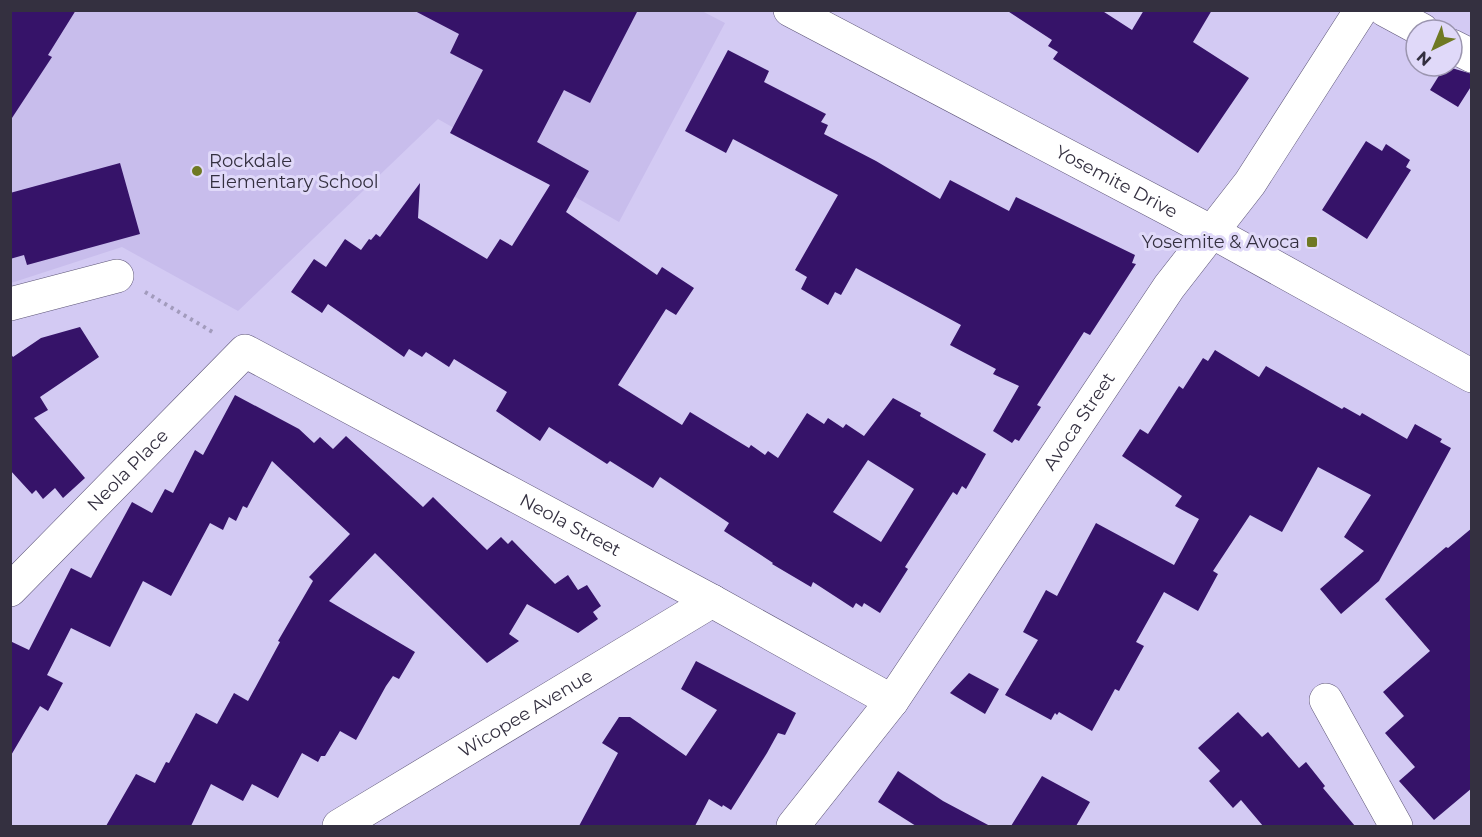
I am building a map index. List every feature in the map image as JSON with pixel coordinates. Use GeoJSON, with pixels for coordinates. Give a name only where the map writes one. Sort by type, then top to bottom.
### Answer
{"type":"FeatureCollection","features":[{"type":"Feature","properties":{"kind":"street","name":"Yosemite Drive"},"geometry":{"type":"LineString","coordinates":[[790,10],[1212,232],[1472,376]]}},
{"type":"Feature","properties":{"kind":"street","name":"Avoca Street"},"geometry":{"type":"LineString","coordinates":[[793,826],[892,700],[1169,287],[1250,183],[1361,10]]}},
{"type":"Feature","properties":{"kind":"street"},"geometry":{"type":"LineString","coordinates":[[1385,10],[1404,20]]}},
{"type":"Feature","properties":{"kind":"street"},"geometry":{"type":"LineString","coordinates":[[10,304],[117,276]]}},
{"type":"Feature","properties":{"kind":"street","name":"Neola Street"},"geometry":{"type":"LineString","coordinates":[[245,351],[892,700]]}},
{"type":"Feature","properties":{"kind":"street","name":"Neola Place"},"geometry":{"type":"LineString","coordinates":[[10,590],[245,351]]}},
{"type":"Feature","properties":{"kind":"street","name":"Wicopee Avenue"},"geometry":{"type":"LineString","coordinates":[[339,826],[712,601]]}},
{"type":"Feature","properties":{"kind":"street"},"geometry":{"type":"LineString","coordinates":[[1326,700],[1396,826]]}},
{"type":"Feature","properties":{"kind":"path"},"geometry":{"type":"LineString","coordinates":[[117,276],[245,351]]}},
{"type":"Feature","properties":{"kind":"shaded area","name":"Rockdale Elementary School"},"geometry":{"type":"Polygon","coordinates":[[[700,10],[725,23],[619,222],[438,119],[238,311],[122,247],[11,283],[11,11],[700,10]]]}},
{"type":"Feature","properties":{"kind":"building"},"geometry":{"type":"Polygon","coordinates":[[[10,10],[76,10],[48,55],[52,57],[10,121],[10,10]]]}},
{"type":"Feature","properties":{"kind":"building"},"geometry":{"type":"Polygon","coordinates":[[[413,10],[638,10],[590,103],[564,90],[537,142],[589,171],[566,212],[657,275],[662,267],[694,288],[676,315],[666,309],[618,385],[682,425],[690,412],[749,448],[751,445],[765,455],[768,451],[778,458],[807,413],[824,424],[828,418],[843,428],[846,424],[864,436],[893,398],[986,454],[966,489],[962,486],[957,495],[953,492],[905,567],[908,569],[880,613],[864,603],[862,607],[856,603],[853,608],[813,582],[811,587],[772,564],[724,531],[729,523],[660,477],[653,488],[610,461],[607,464],[549,427],[540,441],[496,411],[507,392],[454,359],[449,367],[426,352],[422,357],[409,349],[404,357],[328,304],[322,313],[291,292],[314,259],[326,267],[345,239],[361,250],[376,234],[380,237],[420,183],[418,218],[487,259],[500,239],[512,246],[550,185],[450,133],[483,70],[450,53],[459,34],[413,10]],[[868,460],[833,512],[881,542],[914,489],[868,460]]]}},
{"type":"Feature","properties":{"kind":"building"},"geometry":{"type":"Polygon","coordinates":[[[1006,10],[1101,10],[1132,30],[1144,10],[1212,10],[1193,42],[1249,78],[1198,153],[1053,59],[1058,52],[1048,46],[1052,40],[1006,10]]]}},
{"type":"Feature","properties":{"kind":"building"},"geometry":{"type":"Polygon","coordinates":[[[728,50],[769,71],[764,82],[826,114],[821,122],[828,125],[824,134],[876,161],[940,199],[950,180],[1009,211],[1016,197],[1135,255],[1132,263],[1136,264],[1090,335],[1084,332],[1037,405],[1041,407],[1019,441],[1015,439],[1012,443],[993,431],[1019,386],[993,374],[996,369],[950,345],[961,325],[856,268],[841,295],[835,292],[828,305],[801,289],[807,277],[795,270],[838,195],[733,139],[726,153],[685,131],[728,50]]]}},
{"type":"Feature","properties":{"kind":"building"},"geometry":{"type":"Polygon","coordinates":[[[1464,72],[1472,74],[1472,85],[1458,107],[1430,90],[1438,78],[1464,78],[1464,72]]]}},
{"type":"Feature","properties":{"kind":"building"},"geometry":{"type":"Polygon","coordinates":[[[1366,141],[1382,151],[1386,144],[1410,160],[1406,167],[1411,170],[1367,239],[1322,210],[1366,141]]]}},
{"type":"Feature","properties":{"kind":"building"},"geometry":{"type":"Polygon","coordinates":[[[120,163],[140,234],[27,265],[24,255],[10,259],[10,193],[120,163]]]}},
{"type":"Feature","properties":{"kind":"building"},"geometry":{"type":"Polygon","coordinates":[[[80,327],[99,357],[40,397],[48,410],[34,418],[85,478],[63,498],[55,488],[43,499],[36,490],[32,494],[10,470],[10,353],[13,357],[41,338],[80,327]]]}},
{"type":"Feature","properties":{"kind":"building"},"geometry":{"type":"Polygon","coordinates":[[[1215,350],[1259,377],[1266,366],[1342,409],[1344,407],[1360,416],[1362,413],[1407,439],[1415,424],[1442,439],[1440,442],[1451,448],[1379,581],[1341,614],[1320,589],[1364,551],[1344,537],[1371,495],[1318,467],[1282,532],[1250,515],[1213,571],[1218,574],[1198,611],[1164,592],[1136,642],[1144,646],[1119,691],[1115,689],[1092,731],[1059,712],[1057,715],[1055,713],[1051,720],[1005,695],[1038,640],[1023,632],[1046,590],[1057,596],[1096,523],[1174,565],[1199,519],[1175,506],[1182,496],[1122,456],[1140,429],[1148,434],[1179,386],[1183,389],[1203,358],[1208,361],[1215,350]]]}},
{"type":"Feature","properties":{"kind":"building"},"geometry":{"type":"Polygon","coordinates":[[[235,395],[299,429],[314,443],[320,437],[333,449],[346,436],[423,507],[433,497],[487,550],[501,537],[508,544],[512,540],[555,584],[568,575],[578,590],[587,585],[601,606],[593,612],[598,619],[578,633],[527,604],[509,634],[519,641],[487,663],[375,553],[329,601],[415,652],[399,679],[393,676],[386,686],[356,740],[340,731],[325,756],[321,756],[318,762],[302,753],[278,798],[252,784],[243,801],[211,784],[191,826],[106,826],[136,774],[155,783],[166,762],[169,763],[196,713],[217,724],[234,693],[248,701],[280,642],[278,641],[313,581],[309,577],[350,534],[272,461],[247,508],[243,506],[236,521],[229,517],[223,530],[210,523],[171,596],[143,581],[110,647],[71,628],[47,675],[63,683],[48,711],[40,706],[10,757],[10,641],[29,650],[71,568],[91,578],[132,502],[152,513],[165,489],[173,493],[195,450],[203,455],[235,395]]]}},
{"type":"Feature","properties":{"kind":"building"},"geometry":{"type":"Polygon","coordinates":[[[1472,528],[1472,788],[1434,820],[1399,781],[1415,767],[1385,733],[1404,716],[1383,692],[1430,651],[1385,599],[1472,528]]]}},
{"type":"Feature","properties":{"kind":"building"},"geometry":{"type":"Polygon","coordinates":[[[696,661],[796,713],[785,735],[778,733],[731,810],[709,799],[695,826],[579,826],[618,753],[602,743],[619,717],[630,717],[686,756],[717,710],[681,689],[696,661]]]}},
{"type":"Feature","properties":{"kind":"building"},"geometry":{"type":"Polygon","coordinates":[[[969,673],[999,689],[985,714],[950,693],[969,673]]]}},
{"type":"Feature","properties":{"kind":"building"},"geometry":{"type":"Polygon","coordinates":[[[1238,712],[1262,737],[1268,732],[1299,768],[1306,762],[1325,786],[1323,788],[1355,826],[1263,826],[1241,800],[1233,808],[1209,781],[1220,771],[1198,748],[1238,712]]]}},
{"type":"Feature","properties":{"kind":"building"},"geometry":{"type":"Polygon","coordinates":[[[898,771],[943,801],[990,826],[916,826],[878,802],[898,771]]]}},
{"type":"Feature","properties":{"kind":"building"},"geometry":{"type":"Polygon","coordinates":[[[1042,776],[1090,802],[1076,826],[1011,826],[1042,776]]]}},
{"type":"Feature","properties":{"kind":"place","name":"Rockdale Elementary School"},"geometry":{"type":"Point","coordinates":[197,171]}},
{"type":"Feature","properties":{"kind":"place","name":"Yosemite & Avoca"},"geometry":{"type":"Point","coordinates":[1312,242]}}]}
